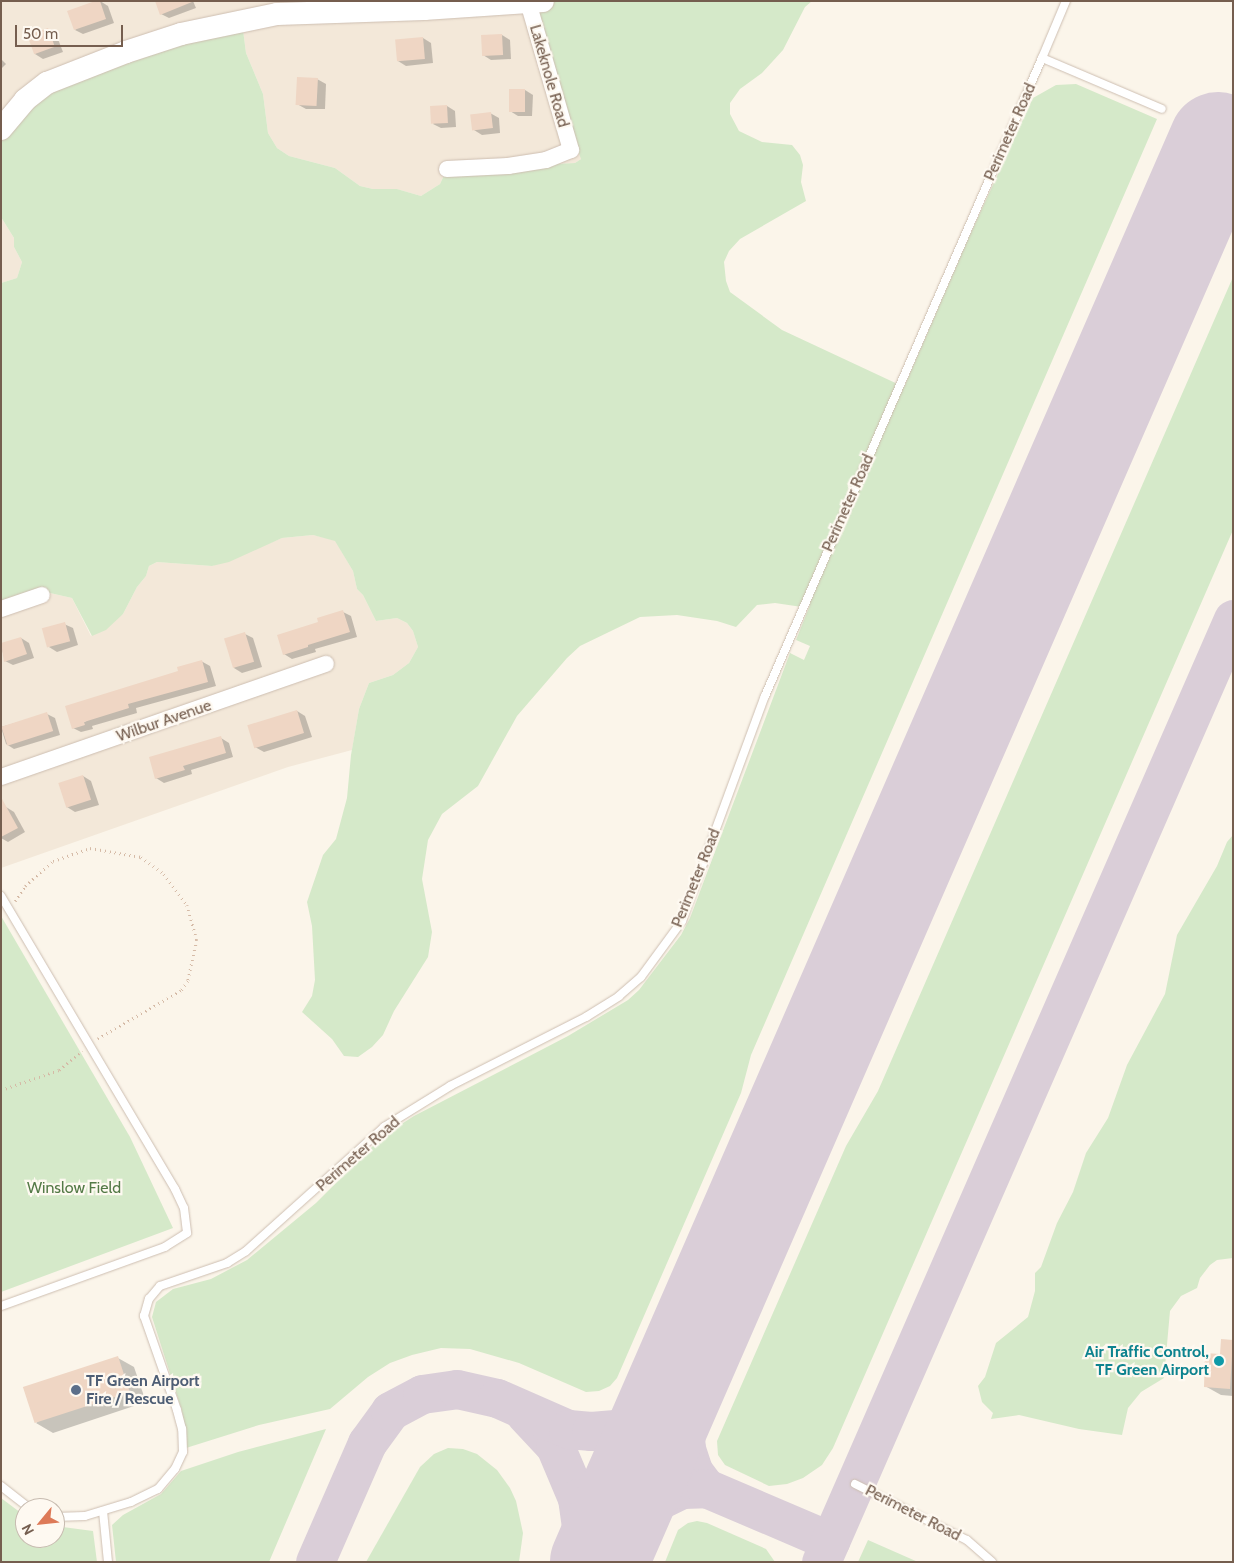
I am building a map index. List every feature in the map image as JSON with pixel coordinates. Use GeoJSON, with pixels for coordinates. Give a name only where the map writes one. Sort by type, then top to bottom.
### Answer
{"type":"FeatureCollection","features":[{"type":"Feature","properties":{"kind":"street"},"geometry":{"type":"LineString","coordinates":[[1,129],[25,100],[47,84],[126,52],[181,34],[277,14],[424,9],[536,2]]}},
{"type":"Feature","properties":{"kind":"street","name":"Lakeknole Road"},"geometry":{"type":"LineString","coordinates":[[447,169],[508,166],[546,160],[570,150],[536,2]]}},
{"type":"Feature","properties":{"kind":"street"},"geometry":{"type":"LineString","coordinates":[[1,609],[42,595]]}},
{"type":"Feature","properties":{"kind":"street","name":"Wilbur Avenue"},"geometry":{"type":"LineString","coordinates":[[1,777],[326,664]]}},
{"type":"Feature","properties":{"kind":"lane","name":"Perimeter Road"},"geometry":{"type":"LineString","coordinates":[[65,1517],[85,1516],[103,1511],[131,1502],[158,1489],[174,1469],[183,1452],[182,1429],[177,1410],[144,1316],[149,1299],[160,1286],[202,1273],[227,1263],[240,1255],[266,1236],[384,1127],[450,1086],[586,1017],[619,996],[641,976],[682,921],[776,670],[1066,1]]}},
{"type":"Feature","properties":{"kind":"lane"},"geometry":{"type":"LineString","coordinates":[[1042,58],[1162,109]]}},
{"type":"Feature","properties":{"kind":"lane"},"geometry":{"type":"LineString","coordinates":[[1,896],[175,1190],[184,1208],[187,1233],[165,1247],[1,1306]]}},
{"type":"Feature","properties":{"kind":"lane","name":"Perimeter Road"},"geometry":{"type":"LineString","coordinates":[[855,1484],[967,1540],[992,1562]]}},
{"type":"Feature","properties":{"kind":"lane"},"geometry":{"type":"LineString","coordinates":[[1,1486],[16,1498]]}},
{"type":"Feature","properties":{"kind":"lane"},"geometry":{"type":"LineString","coordinates":[[103,1511],[108,1562]]}},
{"type":"Feature","properties":{"kind":"path"},"geometry":{"type":"LineString","coordinates":[[1,1090],[59,1070],[90,1044],[181,991],[188,981],[197,940],[187,905],[164,874],[141,856],[90,848],[53,861],[25,886],[8,908]]}},
{"type":"Feature","properties":{"kind":"shaded area"},"geometry":{"type":"Polygon","coordinates":[[[1,1],[581,1],[579,2],[581,159],[575,163],[447,169],[440,184],[421,196],[397,189],[373,189],[360,186],[335,168],[289,156],[277,148],[268,133],[263,94],[246,53],[242,22],[1,128],[1,1]]]}},
{"type":"Feature","properties":{"kind":"shaded area"},"geometry":{"type":"Polygon","coordinates":[[[1,217],[14,238],[14,247],[22,262],[17,278],[1,283],[1,217]]]}},
{"type":"Feature","properties":{"kind":"shaded area"},"geometry":{"type":"Polygon","coordinates":[[[313,535],[335,540],[353,571],[357,589],[363,595],[376,621],[397,618],[407,623],[413,631],[418,647],[409,663],[393,675],[369,683],[359,709],[352,750],[288,767],[1,868],[1,603],[6,607],[50,593],[72,598],[91,636],[123,614],[137,587],[146,576],[149,566],[157,562],[212,566],[282,538],[313,535]]]}},
{"type":"Feature","properties":{"kind":"green space"},"geometry":{"type":"Polygon","coordinates":[[[812,1],[805,7],[783,50],[762,73],[740,89],[730,103],[730,114],[739,131],[762,142],[792,145],[800,155],[803,165],[801,182],[806,201],[740,239],[729,251],[724,262],[726,281],[730,292],[782,330],[904,387],[968,239],[1033,98],[1056,85],[1076,84],[1157,119],[751,1055],[741,1093],[617,1378],[610,1386],[599,1391],[586,1392],[519,1363],[470,1349],[441,1348],[390,1363],[368,1377],[330,1409],[259,1425],[186,1448],[187,1441],[182,1411],[152,1317],[156,1302],[173,1289],[211,1279],[247,1260],[316,1203],[389,1132],[414,1116],[568,1036],[628,1000],[639,990],[681,935],[690,918],[790,653],[804,660],[810,646],[796,640],[810,605],[802,607],[775,603],[757,605],[736,627],[717,621],[677,615],[640,617],[580,646],[567,658],[517,716],[478,786],[442,814],[428,840],[422,879],[432,932],[428,957],[394,1011],[383,1035],[372,1047],[358,1057],[344,1056],[332,1039],[302,1012],[312,996],[315,980],[312,926],[307,902],[323,855],[336,839],[347,798],[351,755],[359,709],[369,683],[393,675],[409,663],[418,647],[413,631],[407,623],[397,618],[376,621],[363,595],[357,589],[353,571],[335,541],[313,535],[282,538],[229,562],[212,566],[157,562],[149,566],[146,576],[137,587],[123,614],[106,630],[92,636],[72,598],[50,593],[6,607],[1,603],[1,283],[17,278],[22,262],[14,247],[14,238],[1,217],[1,128],[21,102],[242,22],[246,53],[263,94],[268,133],[277,148],[289,156],[335,168],[360,186],[373,189],[397,189],[421,196],[440,184],[447,169],[575,163],[581,159],[528,5],[534,2],[812,1]]]}},
{"type":"Feature","properties":{"kind":"green space"},"geometry":{"type":"Polygon","coordinates":[[[1233,277],[1233,530],[833,1448],[822,1465],[803,1478],[787,1484],[769,1486],[725,1465],[718,1455],[717,1441],[846,1146],[878,1091],[1233,277]]]}},
{"type":"Feature","properties":{"kind":"green space"},"geometry":{"type":"Polygon","coordinates":[[[1233,835],[1233,1258],[1217,1260],[1210,1265],[1200,1278],[1197,1288],[1181,1296],[1170,1311],[1164,1378],[1141,1392],[1128,1408],[1122,1435],[1079,1429],[1019,1415],[991,1419],[993,1413],[982,1402],[978,1386],[985,1377],[996,1343],[1028,1317],[1035,1291],[1035,1273],[1041,1267],[1057,1223],[1073,1192],[1086,1153],[1108,1118],[1127,1065],[1165,994],[1177,935],[1217,866],[1227,842],[1233,835]]]}},
{"type":"Feature","properties":{"kind":"green space","name":"Winslow Field"},"geometry":{"type":"Polygon","coordinates":[[[1,916],[130,1137],[173,1228],[1,1292],[1,916]]]}},
{"type":"Feature","properties":{"kind":"green space"},"geometry":{"type":"Polygon","coordinates":[[[326,1429],[269,1562],[116,1562],[112,1525],[123,1515],[161,1494],[181,1471],[238,1452],[326,1429]]]}},
{"type":"Feature","properties":{"kind":"green space"},"geometry":{"type":"Polygon","coordinates":[[[448,1448],[463,1449],[477,1454],[497,1470],[510,1488],[516,1501],[523,1533],[519,1562],[366,1562],[420,1467],[434,1454],[448,1448]]]}},
{"type":"Feature","properties":{"kind":"green space"},"geometry":{"type":"Polygon","coordinates":[[[1,1498],[15,1508],[15,1548],[65,1548],[65,1527],[93,1531],[97,1562],[1,1562],[1,1498]]]}},
{"type":"Feature","properties":{"kind":"green space"},"geometry":{"type":"Polygon","coordinates":[[[697,1521],[707,1523],[766,1549],[775,1562],[665,1562],[678,1530],[688,1523],[697,1521]]]}},
{"type":"Feature","properties":{"kind":"green space"},"geometry":{"type":"Polygon","coordinates":[[[868,1540],[918,1562],[858,1562],[868,1540]]]}},
{"type":"Feature","properties":{"kind":"building"},"geometry":{"type":"Polygon","coordinates":[[[100,1],[106,19],[74,30],[67,11],[100,1]]]}},
{"type":"Feature","properties":{"kind":"building"},"geometry":{"type":"Polygon","coordinates":[[[155,1],[192,1],[192,2],[160,15],[155,1]]]}},
{"type":"Feature","properties":{"kind":"building"},"geometry":{"type":"Polygon","coordinates":[[[48,28],[55,47],[34,54],[27,36],[48,28]]]}},
{"type":"Feature","properties":{"kind":"building"},"geometry":{"type":"Polygon","coordinates":[[[502,34],[503,55],[482,56],[481,35],[502,34]]]}},
{"type":"Feature","properties":{"kind":"building"},"geometry":{"type":"Polygon","coordinates":[[[423,37],[425,59],[397,61],[395,39],[423,37]]]}},
{"type":"Feature","properties":{"kind":"building"},"geometry":{"type":"Polygon","coordinates":[[[297,77],[318,78],[317,106],[296,105],[297,77]]]}},
{"type":"Feature","properties":{"kind":"building"},"geometry":{"type":"Polygon","coordinates":[[[509,89],[525,89],[525,112],[509,112],[509,89]]]}},
{"type":"Feature","properties":{"kind":"building"},"geometry":{"type":"Polygon","coordinates":[[[447,105],[448,123],[431,124],[430,106],[447,105]]]}},
{"type":"Feature","properties":{"kind":"building"},"geometry":{"type":"Polygon","coordinates":[[[491,112],[493,128],[472,130],[470,115],[491,112]]]}},
{"type":"Feature","properties":{"kind":"building"},"geometry":{"type":"Polygon","coordinates":[[[343,610],[350,632],[283,655],[277,635],[318,622],[317,618],[343,610]]]}},
{"type":"Feature","properties":{"kind":"building"},"geometry":{"type":"Polygon","coordinates":[[[65,622],[70,641],[47,648],[42,628],[65,622]]]}},
{"type":"Feature","properties":{"kind":"building"},"geometry":{"type":"Polygon","coordinates":[[[245,632],[254,662],[233,668],[224,638],[245,632]]]}},
{"type":"Feature","properties":{"kind":"building"},"geometry":{"type":"Polygon","coordinates":[[[21,637],[27,654],[4,662],[1,643],[21,637]]]}},
{"type":"Feature","properties":{"kind":"building"},"geometry":{"type":"Polygon","coordinates":[[[202,660],[208,682],[128,704],[129,708],[84,722],[85,725],[72,729],[65,706],[178,671],[177,667],[202,660]]]}},
{"type":"Feature","properties":{"kind":"building"},"geometry":{"type":"Polygon","coordinates":[[[297,710],[304,733],[254,748],[247,725],[297,710]]]}},
{"type":"Feature","properties":{"kind":"building"},"geometry":{"type":"Polygon","coordinates":[[[47,712],[53,731],[8,746],[1,727],[47,712]]]}},
{"type":"Feature","properties":{"kind":"building"},"geometry":{"type":"Polygon","coordinates":[[[221,736],[226,753],[183,766],[185,770],[155,779],[149,757],[221,736]]]}},
{"type":"Feature","properties":{"kind":"building"},"geometry":{"type":"Polygon","coordinates":[[[83,775],[91,800],[66,808],[58,783],[83,775]]]}},
{"type":"Feature","properties":{"kind":"building"},"geometry":{"type":"Polygon","coordinates":[[[1,797],[18,828],[1,837],[1,797]]]}},
{"type":"Feature","properties":{"kind":"building","name":"Air Traffic Control, TF Green Airport"},"geometry":{"type":"Polygon","coordinates":[[[1221,1339],[1233,1340],[1230,1389],[1204,1387],[1205,1353],[1220,1354],[1221,1339]]]}},
{"type":"Feature","properties":{"kind":"building","name":"TF Green Airport Fire / Rescue"},"geometry":{"type":"Polygon","coordinates":[[[118,1356],[130,1392],[35,1423],[23,1387],[118,1356]]]}},
{"type":"Feature","properties":{"kind":"taxiway"},"geometry":{"type":"LineString","coordinates":[[1205,174],[1233,187]]}},
{"type":"Feature","properties":{"kind":"taxiway"},"geometry":{"type":"LineString","coordinates":[[821,1562],[1233,619]]}},
{"type":"Feature","properties":{"kind":"taxiway"},"geometry":{"type":"LineString","coordinates":[[680,1376],[686,1449],[693,1471],[706,1488]]}},
{"type":"Feature","properties":{"kind":"taxiway"},"geometry":{"type":"LineString","coordinates":[[315,1562],[367,1443],[390,1411],[422,1394],[457,1389],[497,1398],[568,1429],[591,1431],[624,1428],[653,1411],[680,1376]]}},
{"type":"Feature","properties":{"kind":"taxiway"},"geometry":{"type":"LineString","coordinates":[[525,1414],[555,1446],[577,1498],[582,1534],[581,1562]]}},
{"type":"Feature","properties":{"kind":"taxiway"},"geometry":{"type":"LineString","coordinates":[[605,1550],[624,1524],[653,1503],[682,1489],[706,1488],[830,1541]]}},
{"type":"Feature","properties":{"kind":"runway"},"geometry":{"type":"LineString","coordinates":[[599,1562],[1218,141]]}},
{"type":"Feature","properties":{"kind":"place","name":"Air Traffic Control, TF Green Airport"},"geometry":{"type":"Point","coordinates":[1219,1361]}},
{"type":"Feature","properties":{"kind":"place","name":"TF Green Airport Fire / Rescue"},"geometry":{"type":"Point","coordinates":[76,1390]}}]}
